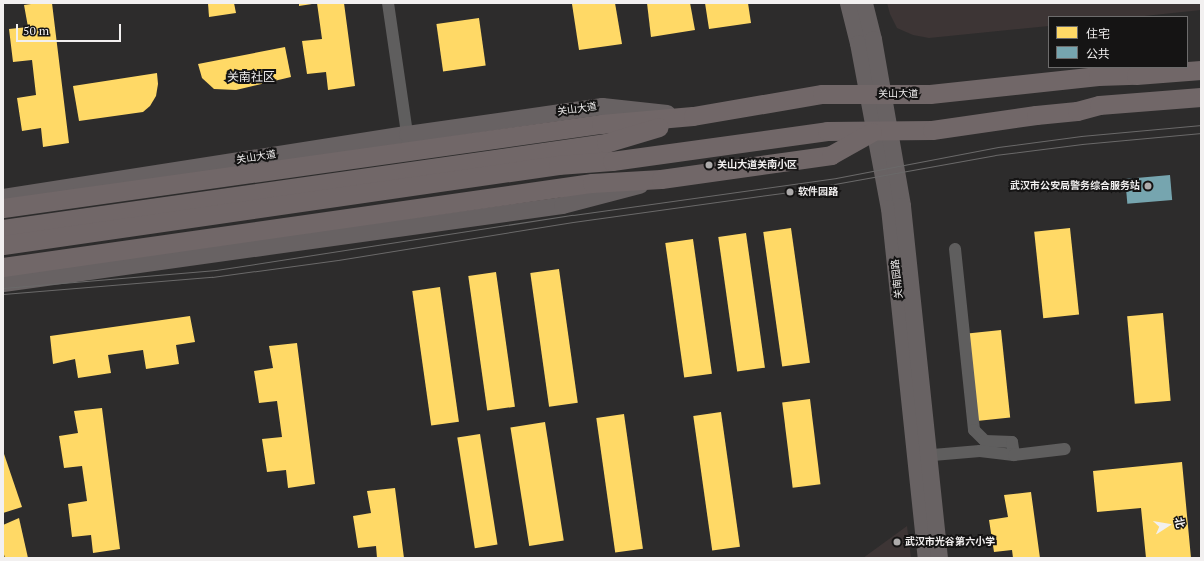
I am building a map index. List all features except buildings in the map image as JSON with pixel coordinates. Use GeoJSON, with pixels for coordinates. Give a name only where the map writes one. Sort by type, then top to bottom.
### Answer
{"type":"FeatureCollection","features":[{"type":"Feature","properties":{"kind":"main road","name":"关南园路"},"geometry":{"type":"LineString","coordinates":[[848,3],[875,94],[882,130],[889,208],[922,456],[939,558]]}},
{"type":"Feature","properties":{"kind":"main road","name":"关南园路"},"geometry":{"type":"LineString","coordinates":[[864,3],[873,40],[875,94]]}},
{"type":"Feature","properties":{"kind":"main road","name":"关山大道"},"geometry":{"type":"LineString","coordinates":[[3,197],[407,134],[602,106],[693,116],[822,94],[930,94],[1098,76],[1136,75],[1201,70]]}},
{"type":"Feature","properties":{"kind":"main road"},"geometry":{"type":"LineString","coordinates":[[3,229],[557,157],[612,161],[827,131],[932,130],[1036,115],[1077,111],[1099,104],[1201,97]]}},
{"type":"Feature","properties":{"kind":"main road"},"geometry":{"type":"LineString","coordinates":[[3,208],[553,130],[693,116]]}},
{"type":"Feature","properties":{"kind":"main road"},"geometry":{"type":"LineString","coordinates":[[3,245],[557,157],[693,116]]}},
{"type":"Feature","properties":{"kind":"main road"},"geometry":{"type":"LineString","coordinates":[[3,267],[592,183],[661,178],[831,155],[882,130]]}},
{"type":"Feature","properties":{"kind":"main road"},"geometry":{"type":"LineString","coordinates":[[3,283],[562,205],[661,178]]}},
{"type":"Feature","properties":{"kind":"main road","name":"关南园路"},"geometry":{"type":"LineString","coordinates":[[922,456],[926,558]]}},
{"type":"Feature","properties":{"kind":"street"},"geometry":{"type":"LineString","coordinates":[[388,3],[407,134],[423,224]]}},
{"type":"Feature","properties":{"kind":"street"},"geometry":{"type":"LineString","coordinates":[[955,249],[974,430],[985,441],[1012,442],[1014,455]]}},
{"type":"Feature","properties":{"kind":"street"},"geometry":{"type":"LineString","coordinates":[[922,456],[980,451],[1014,455],[1065,449]]}},
{"type":"Feature","properties":{"kind":"shaded area"},"geometry":{"type":"Polygon","coordinates":[[[887,3],[1201,3],[1201,10],[1144,16],[1048,16],[1048,26],[929,38],[913,35],[897,28],[890,14],[887,3]]]}},
{"type":"Feature","properties":{"kind":"shaded area","name":"武汉市光谷第六小学"},"geometry":{"type":"Polygon","coordinates":[[[907,526],[911,558],[863,558],[907,526]]]}},
{"type":"Feature","properties":{"kind":"tram line"},"geometry":{"type":"LineString","coordinates":[[3,288],[216,270],[573,215],[836,178],[998,147],[1081,136],[1201,125]]}},
{"type":"Feature","properties":{"kind":"tram line"},"geometry":{"type":"LineString","coordinates":[[3,294],[212,277],[338,260],[573,222],[790,192],[995,155],[1082,144],[1201,133]]}},
{"type":"Feature","properties":{"kind":"place","name":"关山大道关南小区"},"geometry":{"type":"Point","coordinates":[709,165]}},
{"type":"Feature","properties":{"kind":"place","name":"武汉市公安局警务综合服务站"},"geometry":{"type":"Point","coordinates":[1148,186]}},
{"type":"Feature","properties":{"kind":"place","name":"软件园路"},"geometry":{"type":"Point","coordinates":[790,192]}},
{"type":"Feature","properties":{"kind":"place","name":"武汉市光谷第六小学"},"geometry":{"type":"Point","coordinates":[897,542]}},
{"type":"Feature","properties":{"kind":"district","name":"关南社区"},"geometry":{"type":"Point","coordinates":[251,77]}}]}
